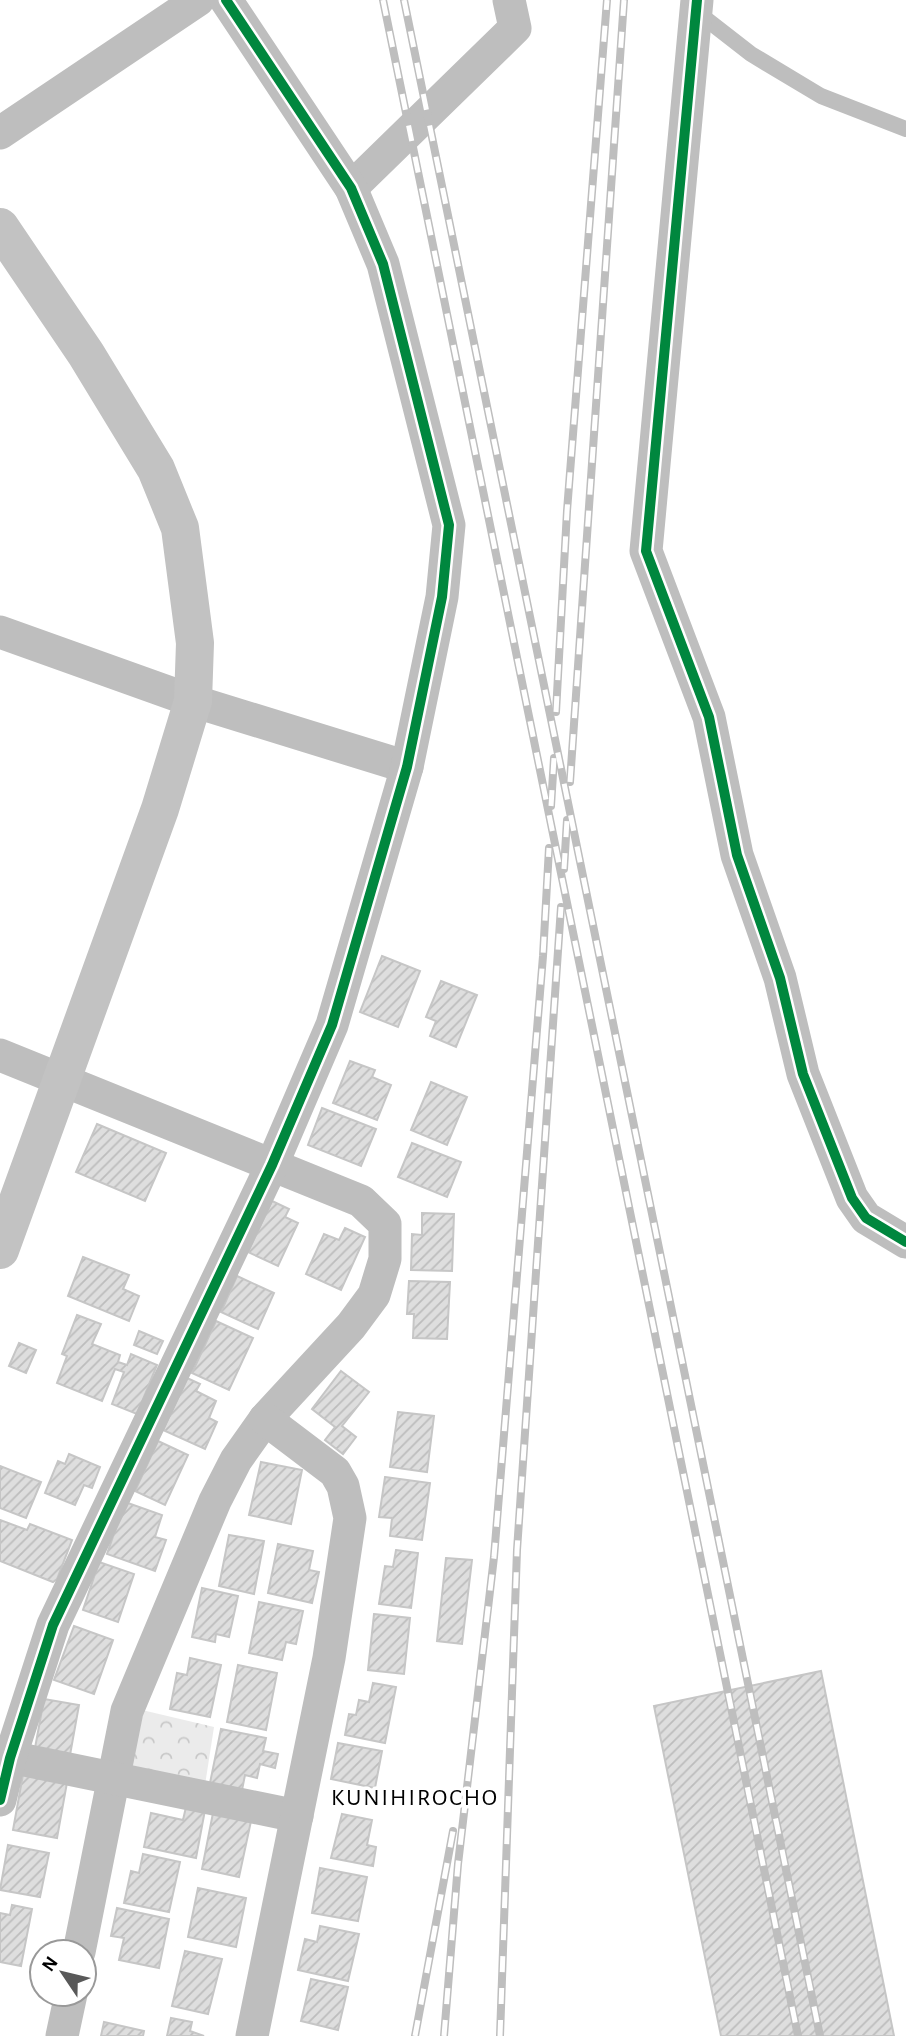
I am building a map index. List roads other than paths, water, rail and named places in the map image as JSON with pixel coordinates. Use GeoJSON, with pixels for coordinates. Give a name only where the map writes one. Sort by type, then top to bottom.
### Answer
{"type":"FeatureCollection","features":[{"type":"Feature","properties":{"kind":"street"},"geometry":{"type":"LineString","coordinates":[[0,134],[198,0]]}},
{"type":"Feature","properties":{"kind":"street"},"geometry":{"type":"LineString","coordinates":[[0,1800],[5,1756],[53,1625],[272,1165],[332,1025],[407,767],[442,597],[449,526],[383,264],[351,188],[226,0]]}},
{"type":"Feature","properties":{"kind":"street"},"geometry":{"type":"LineString","coordinates":[[351,188],[515,29],[509,0]]}},
{"type":"Feature","properties":{"kind":"street"},"geometry":{"type":"LineString","coordinates":[[697,6],[646,551],[709,718],[737,855],[780,978],[803,1074],[852,1198],[866,1218],[906,1242]]}},
{"type":"Feature","properties":{"kind":"street"},"geometry":{"type":"LineString","coordinates":[[0,227],[86,354],[161,481],[180,528],[195,643],[193,701],[160,808],[64,1080],[0,1250]]}},
{"type":"Feature","properties":{"kind":"street"},"geometry":{"type":"LineString","coordinates":[[0,632],[193,701],[407,767]]}},
{"type":"Feature","properties":{"kind":"street"},"geometry":{"type":"LineString","coordinates":[[0,1055],[361,1202],[385,1224],[385,1259],[374,1295],[351,1326],[265,1419],[236,1460],[215,1501],[127,1711],[82,1938]]}},
{"type":"Feature","properties":{"kind":"street"},"geometry":{"type":"LineString","coordinates":[[252,2036],[329,1658],[350,1518],[343,1486],[335,1472],[265,1419]]}},
{"type":"Feature","properties":{"kind":"street"},"geometry":{"type":"LineString","coordinates":[[5,1756],[297,1816]]}},
{"type":"Feature","properties":{"kind":"street"},"geometry":{"type":"LineString","coordinates":[[62,2036],[68,2008]]}},
{"type":"Feature","properties":{"kind":"lane"},"geometry":{"type":"LineString","coordinates":[[697,6],[751,54],[821,96],[906,129]]}},
{"type":"Feature","properties":{"kind":"railway"},"geometry":{"type":"LineString","coordinates":[[383,0],[798,2036]]}},
{"type":"Feature","properties":{"kind":"railway"},"geometry":{"type":"LineString","coordinates":[[404,0],[820,2036]]}},
{"type":"Feature","properties":{"kind":"railway"},"geometry":{"type":"LineString","coordinates":[[556,712],[567,511],[607,0]]}},
{"type":"Feature","properties":{"kind":"railway"},"geometry":{"type":"LineString","coordinates":[[570,782],[624,0]]}},
{"type":"Feature","properties":{"kind":"railway"},"geometry":{"type":"LineString","coordinates":[[551,806],[554,758]]}},
{"type":"Feature","properties":{"kind":"railway"},"geometry":{"type":"LineString","coordinates":[[564,869],[567,820]]}},
{"type":"Feature","properties":{"kind":"railway"},"geometry":{"type":"LineString","coordinates":[[444,2036],[458,1864],[494,1557],[543,956],[549,848]]}},
{"type":"Feature","properties":{"kind":"railway"},"geometry":{"type":"LineString","coordinates":[[500,2036],[517,1550],[561,907]]}},
{"type":"Feature","properties":{"kind":"railway"},"geometry":{"type":"LineString","coordinates":[[415,2036],[453,1831]]}},
{"type":"Feature","properties":{"kind":"district","name":"KUNIHIROCHO"},"geometry":{"type":"Point","coordinates":[415,1798]}}]}
